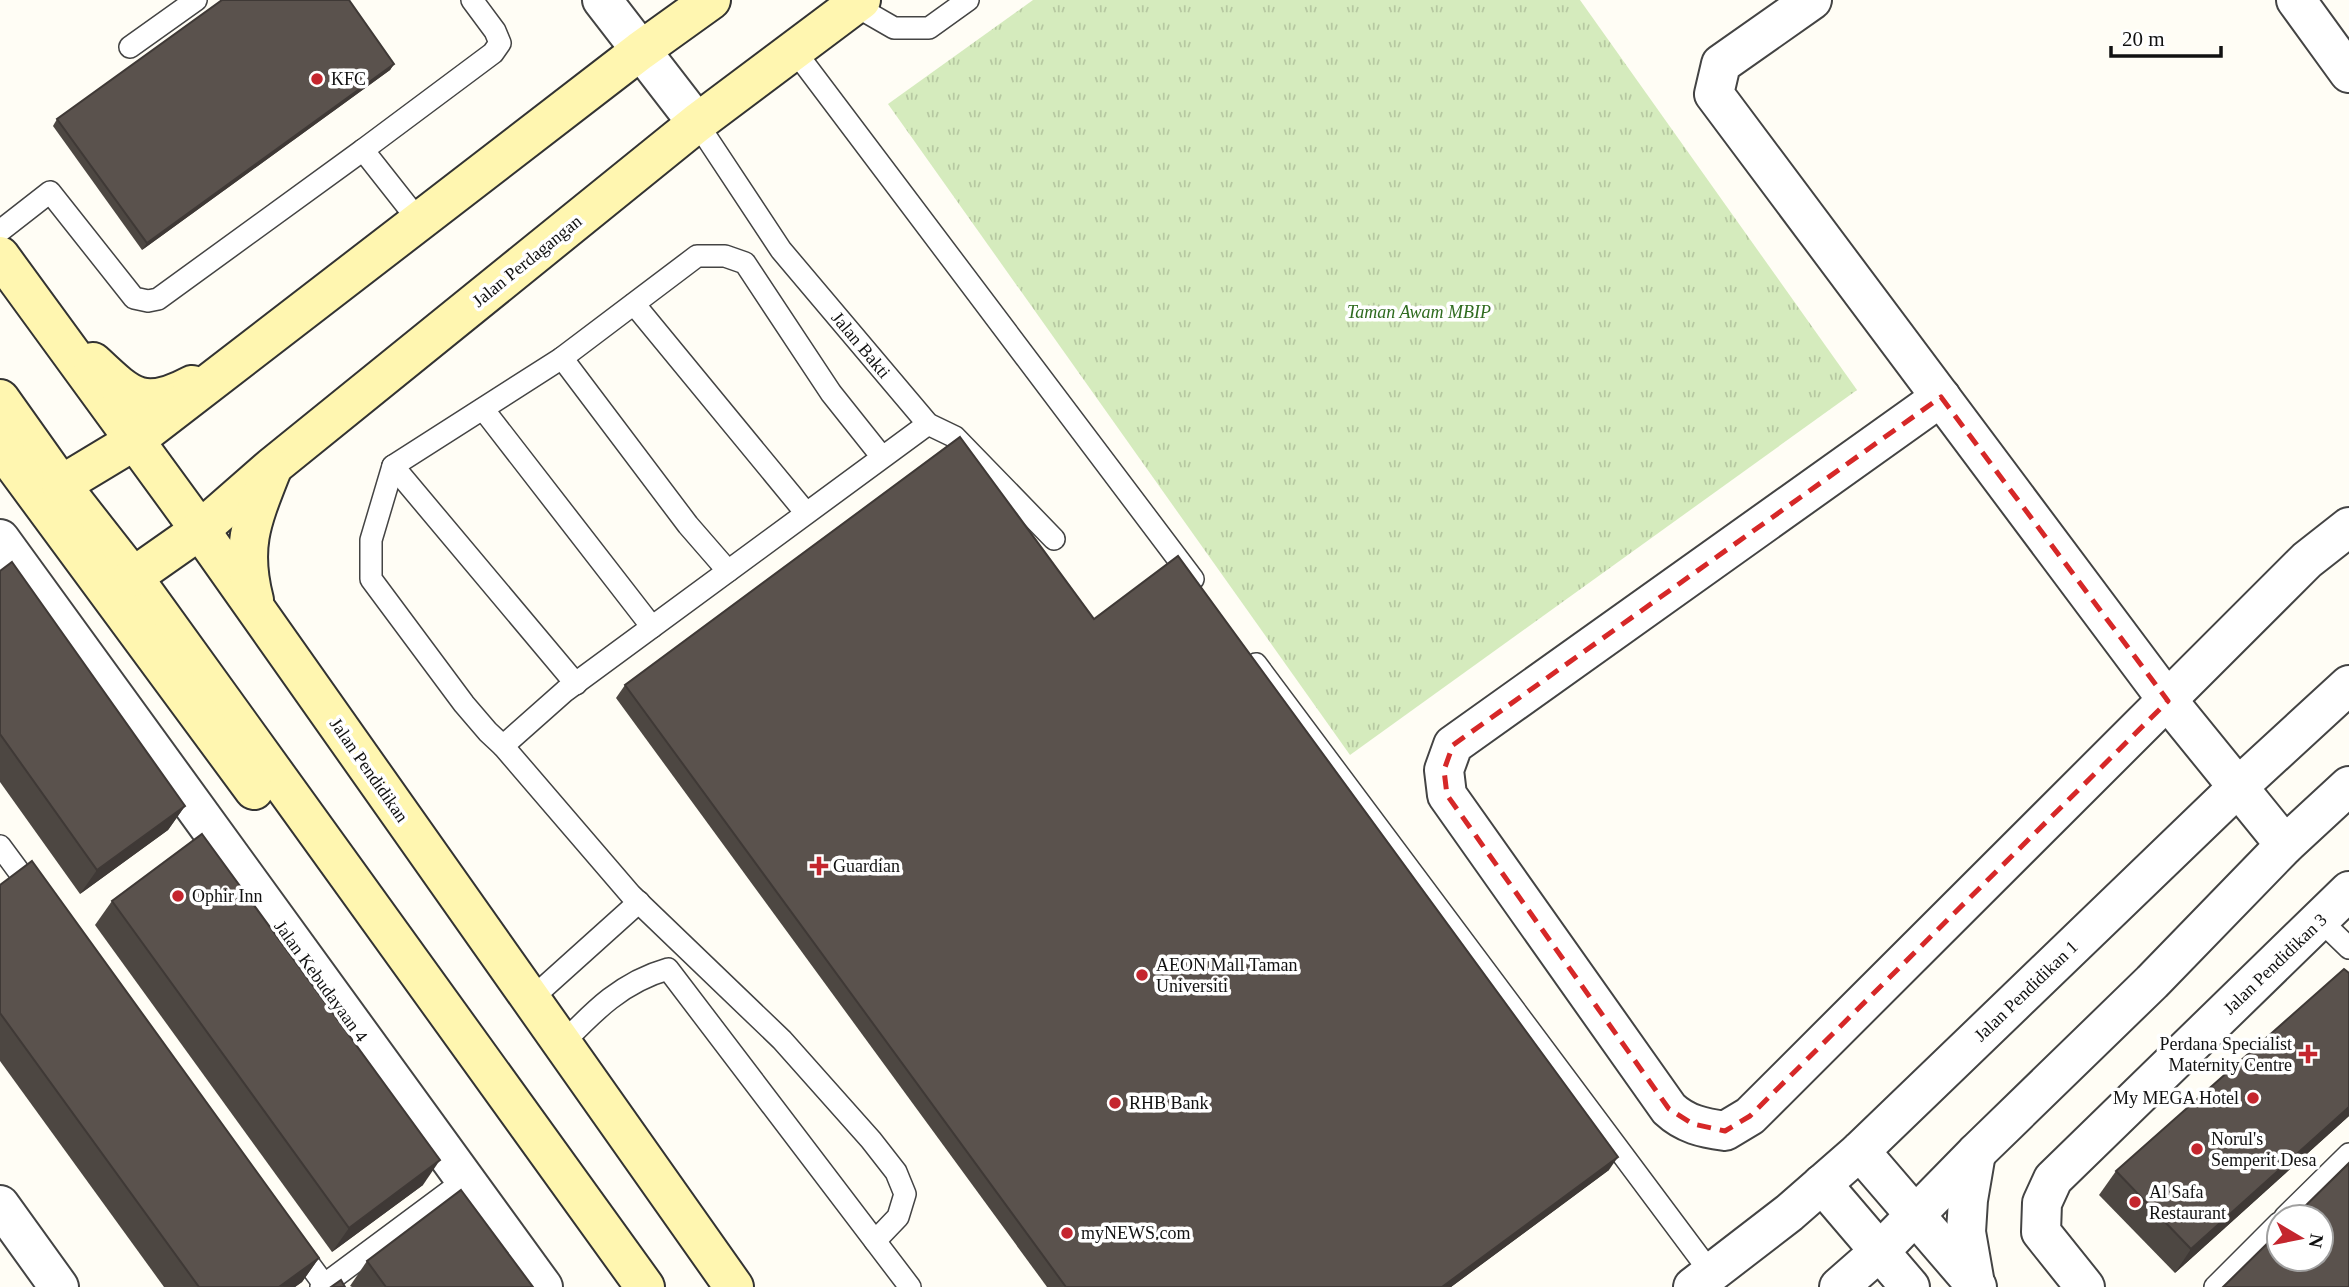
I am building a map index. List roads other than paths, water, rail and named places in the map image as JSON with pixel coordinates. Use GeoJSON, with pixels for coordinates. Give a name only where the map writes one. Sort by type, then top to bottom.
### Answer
{"type":"FeatureCollection","features":[{"type":"Feature","properties":{"kind":"main road"},"geometry":{"type":"LineString","coordinates":[[61,485],[134,441],[640,51],[711,0]]}},
{"type":"Feature","properties":{"kind":"main road","name":"Jalan Perdagangan"},"geometry":{"type":"LineString","coordinates":[[132,577],[200,530],[272,467],[697,123],[858,3]]}},
{"type":"Feature","properties":{"kind":"main road","name":"Jalan Pendidikan"},"geometry":{"type":"LineString","coordinates":[[0,256],[200,530],[734,1287]]}},
{"type":"Feature","properties":{"kind":"main road"},"geometry":{"type":"LineString","coordinates":[[41,313],[123,391],[148,400],[171,396],[237,361]]}},
{"type":"Feature","properties":{"kind":"main road"},"geometry":{"type":"LineString","coordinates":[[0,399],[475,1049],[645,1287]]}},
{"type":"Feature","properties":{"kind":"main road"},"geometry":{"type":"LineString","coordinates":[[0,446],[319,877],[390,959],[475,1049]]}},
{"type":"Feature","properties":{"kind":"main road"},"geometry":{"type":"LineString","coordinates":[[256,611],[247,574],[247,542],[272,467]]}},
{"type":"Feature","properties":{"kind":"street"},"geometry":{"type":"LineString","coordinates":[[602,0],[697,123]]}},
{"type":"Feature","properties":{"kind":"street"},"geometry":{"type":"LineString","coordinates":[[1812,0],[1721,64],[1714,94],[2168,701],[2285,845]]}},
{"type":"Feature","properties":{"kind":"street"},"geometry":{"type":"LineString","coordinates":[[2295,0],[2349,73]]}},
{"type":"Feature","properties":{"kind":"street"},"geometry":{"type":"LineString","coordinates":[[1941,397],[1453,745],[1444,770],[1447,795],[1669,1109],[1680,1119],[1725,1131],[1742,1123],[2307,560],[2349,527]]}},
{"type":"Feature","properties":{"kind":"street","name":"Jalan Kebudayaan 4"},"geometry":{"type":"LineString","coordinates":[[0,539],[543,1287]]}},
{"type":"Feature","properties":{"kind":"street","name":"Jalan Pendidikan 1"},"geometry":{"type":"LineString","coordinates":[[1702,1280],[1860,1151],[2238,787],[2349,685]]}},
{"type":"Feature","properties":{"kind":"street"},"geometry":{"type":"LineString","coordinates":[[1839,1287],[1880,1251],[1976,1153],[2152,982],[2285,845],[2349,786]]}},
{"type":"Feature","properties":{"kind":"street","name":"Jalan Pendidikan 3"},"geometry":{"type":"LineString","coordinates":[[2085,1287],[2041,1232],[2042,1203],[2053,1179],[2349,891]]}},
{"type":"Feature","properties":{"kind":"street"},"geometry":{"type":"LineString","coordinates":[[1860,1151],[1976,1286]]}},
{"type":"Feature","properties":{"kind":"street"},"geometry":{"type":"LineString","coordinates":[[1976,1153],[1966,1232],[1976,1286]]}},
{"type":"Feature","properties":{"kind":"street"},"geometry":{"type":"LineString","coordinates":[[1822,1184],[1910,1287]]}},
{"type":"Feature","properties":{"kind":"street"},"geometry":{"type":"LineString","coordinates":[[0,1205],[60,1287]]}},
{"type":"Feature","properties":{"kind":"lane"},"geometry":{"type":"LineString","coordinates":[[130,47],[196,0]]}},
{"type":"Feature","properties":{"kind":"lane"},"geometry":{"type":"LineString","coordinates":[[0,230],[50,192],[134,298],[148,301],[158,299],[493,53],[500,43],[495,31],[471,0]]}},
{"type":"Feature","properties":{"kind":"lane"},"geometry":{"type":"LineString","coordinates":[[858,3],[894,28],[929,28],[968,0]]}},
{"type":"Feature","properties":{"kind":"lane"},"geometry":{"type":"LineString","coordinates":[[794,50],[1203,593]]}},
{"type":"Feature","properties":{"kind":"lane","name":"Jalan Bakti"},"geometry":{"type":"LineString","coordinates":[[697,123],[781,250],[928,424],[955,437],[1055,540]]}},
{"type":"Feature","properties":{"kind":"lane"},"geometry":{"type":"LineString","coordinates":[[363,150],[419,221]]}},
{"type":"Feature","properties":{"kind":"lane"},"geometry":{"type":"LineString","coordinates":[[875,1241],[898,1217],[905,1194],[896,1172],[782,1040],[639,902],[464,704],[371,579],[371,540],[393,466],[562,358],[697,257],[725,256],[745,263],[831,393],[882,457]]}},
{"type":"Feature","properties":{"kind":"lane"},"geometry":{"type":"LineString","coordinates":[[634,304],[806,513]]}},
{"type":"Feature","properties":{"kind":"lane"},"geometry":{"type":"LineString","coordinates":[[562,358],[688,524],[728,571]]}},
{"type":"Feature","properties":{"kind":"lane"},"geometry":{"type":"LineString","coordinates":[[483,409],[652,627]]}},
{"type":"Feature","properties":{"kind":"lane"},"geometry":{"type":"LineString","coordinates":[[503,746],[576,684],[928,424]]}},
{"type":"Feature","properties":{"kind":"lane"},"geometry":{"type":"LineString","coordinates":[[393,466],[576,684]]}},
{"type":"Feature","properties":{"kind":"lane"},"geometry":{"type":"LineString","coordinates":[[1245,649],[1702,1280]]}},
{"type":"Feature","properties":{"kind":"lane"},"geometry":{"type":"LineString","coordinates":[[0,846],[50,914]]}},
{"type":"Feature","properties":{"kind":"lane"},"geometry":{"type":"LineString","coordinates":[[530,1000],[639,902]]}},
{"type":"Feature","properties":{"kind":"lane"},"geometry":{"type":"LineString","coordinates":[[2320,920],[2349,948]]}},
{"type":"Feature","properties":{"kind":"lane"},"geometry":{"type":"LineString","coordinates":[[562,1044],[601,1004],[643,975],[668,968],[910,1287]]}},
{"type":"Feature","properties":{"kind":"lane"},"geometry":{"type":"LineString","coordinates":[[2299,1203],[2349,1154]]}},
{"type":"Feature","properties":{"kind":"lane"},"geometry":{"type":"LineString","coordinates":[[282,1228],[324,1286],[465,1180]]}},
{"type":"Feature","properties":{"kind":"lane"},"geometry":{"type":"LineString","coordinates":[[2215,1287],[2265,1237]]}},
{"type":"Feature","properties":{"kind":"place","name":"KFC"},"geometry":{"type":"Point","coordinates":[317,79]}},
{"type":"Feature","properties":{"kind":"place","name":"Guardian"},"geometry":{"type":"Point","coordinates":[819,866]}},
{"type":"Feature","properties":{"kind":"place","name":"Ophir Inn"},"geometry":{"type":"Point","coordinates":[178,896]}},
{"type":"Feature","properties":{"kind":"place","name":"AEON Mall Taman Universiti"},"geometry":{"type":"Point","coordinates":[1142,975]}},
{"type":"Feature","properties":{"kind":"place","name":"Perdana Specialist Maternity Centre"},"geometry":{"type":"Point","coordinates":[2308,1054]}},
{"type":"Feature","properties":{"kind":"place","name":"My MEGA Hotel"},"geometry":{"type":"Point","coordinates":[2253,1098]}},
{"type":"Feature","properties":{"kind":"place","name":"RHB Bank"},"geometry":{"type":"Point","coordinates":[1115,1103]}},
{"type":"Feature","properties":{"kind":"place","name":"Norul's Semperit Desa"},"geometry":{"type":"Point","coordinates":[2197,1149]}},
{"type":"Feature","properties":{"kind":"place","name":"Al Safa Restaurant"},"geometry":{"type":"Point","coordinates":[2135,1202]}},
{"type":"Feature","properties":{"kind":"place","name":"myNEWS.com"},"geometry":{"type":"Point","coordinates":[1067,1233]}},
{"type":"Feature","properties":{"kind":"park label","name":"Taman Awam MBIP"},"geometry":{"type":"Point","coordinates":[1419,312]}}]}
